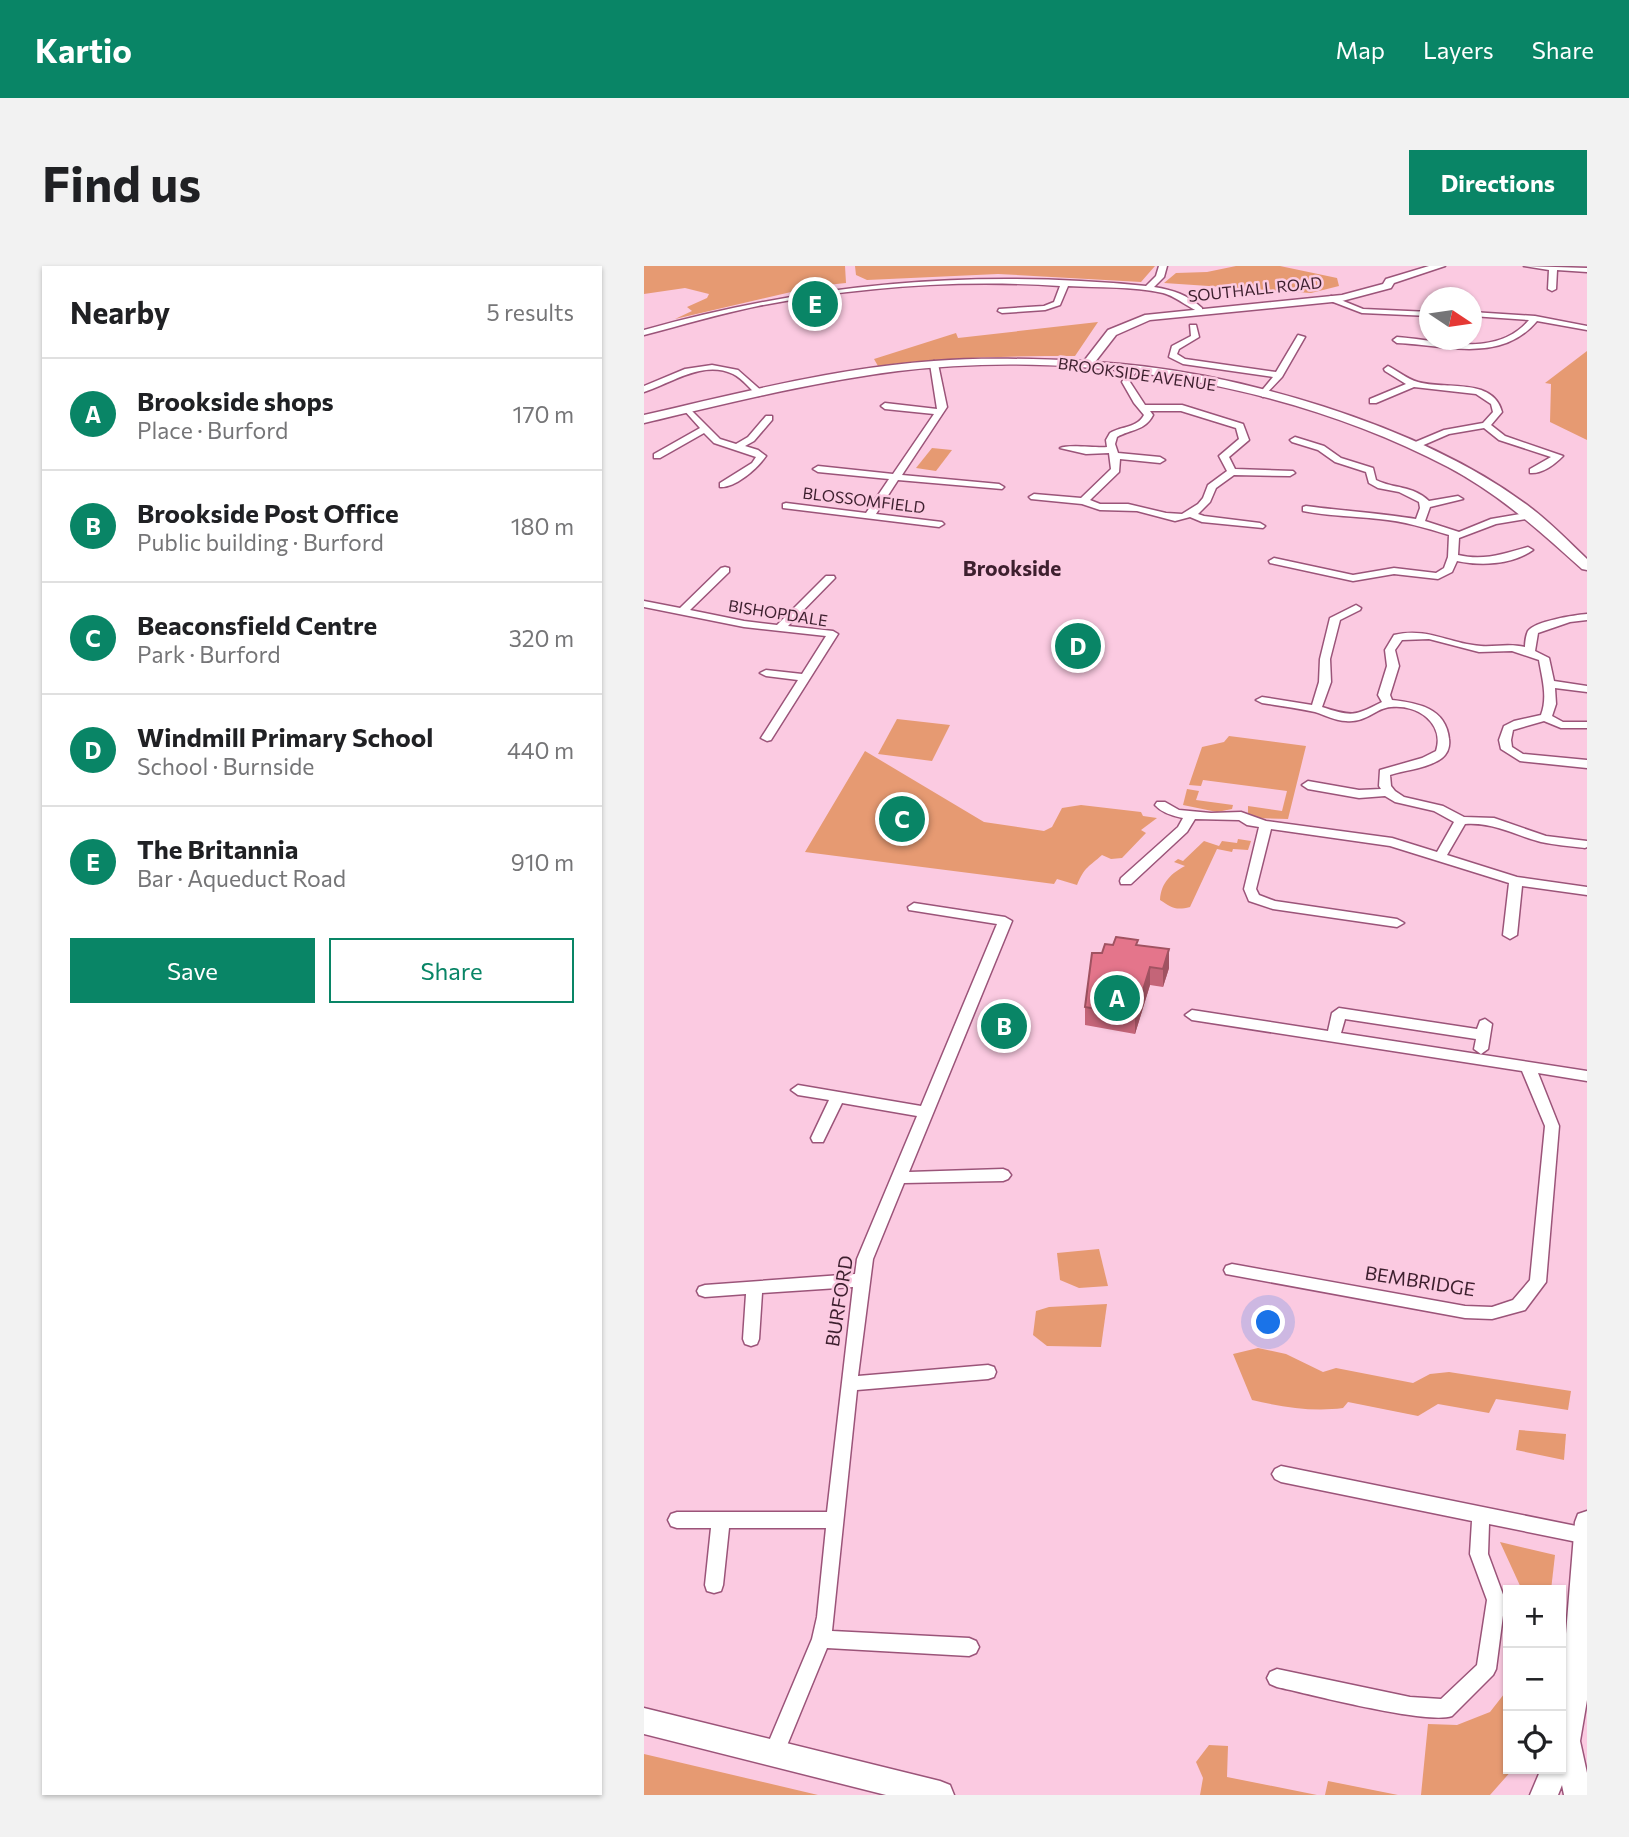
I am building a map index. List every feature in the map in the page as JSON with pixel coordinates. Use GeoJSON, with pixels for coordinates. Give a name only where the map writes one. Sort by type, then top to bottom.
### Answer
{"type":"FeatureCollection","features":[{"type":"Feature","properties":{"kind":"street"},"geometry":{"type":"LineString","coordinates":[[1147,289],[1160,277],[1163,266]]}},
{"type":"Feature","properties":{"kind":"street","name":"SOUTHALL ROAD"},"geometry":{"type":"LineString","coordinates":[[1087,365],[1106,335],[1124,325],[1149,317],[1342,298],[1387,286],[1390,281],[1440,266]]}},
{"type":"Feature","properties":{"kind":"street"},"geometry":{"type":"LineString","coordinates":[[1528,266],[1587,270]]}},
{"type":"Feature","properties":{"kind":"street"},"geometry":{"type":"LineString","coordinates":[[1552,289],[1553,267]]}},
{"type":"Feature","properties":{"kind":"street"},"geometry":{"type":"LineString","coordinates":[[647,332],[784,297],[861,286],[928,281],[1065,283],[1147,289],[1190,299],[1199,310]]}},
{"type":"Feature","properties":{"kind":"street"},"geometry":{"type":"LineString","coordinates":[[1003,311],[1045,308],[1057,303],[1065,283]]}},
{"type":"Feature","properties":{"kind":"street"},"geometry":{"type":"LineString","coordinates":[[1331,298],[1363,311],[1419,314]]}},
{"type":"Feature","properties":{"kind":"street"},"geometry":{"type":"LineString","coordinates":[[1482,315],[1535,318],[1587,328]]}},
{"type":"Feature","properties":{"kind":"street"},"geometry":{"type":"LineString","coordinates":[[1397,340],[1494,346],[1513,340],[1529,327],[1535,318]]}},
{"type":"Feature","properties":{"kind":"street"},"geometry":{"type":"LineString","coordinates":[[1193,327],[1195,337],[1175,348],[1172,355],[1183,361],[1279,375]]}},
{"type":"Feature","properties":{"kind":"street"},"geometry":{"type":"LineString","coordinates":[[1263,394],[1279,375],[1301,337]]}},
{"type":"Feature","properties":{"kind":"street","name":"BROOKSIDE AVENUE"},"geometry":{"type":"LineString","coordinates":[[644,419],[869,372],[934,364],[998,361],[1133,370],[1304,404],[1416,445],[1471,473],[1512,499],[1587,566]]}},
{"type":"Feature","properties":{"kind":"street"},"geometry":{"type":"LineString","coordinates":[[869,516],[940,412],[943,398],[934,364]]}},
{"type":"Feature","properties":{"kind":"street"},"geometry":{"type":"LineString","coordinates":[[644,389],[691,370],[711,368],[736,373],[761,394]]}},
{"type":"Feature","properties":{"kind":"street"},"geometry":{"type":"LineString","coordinates":[[1388,369],[1413,384],[1472,391],[1493,398],[1498,405],[1498,412],[1486,425],[1447,432],[1416,445]]}},
{"type":"Feature","properties":{"kind":"street"},"geometry":{"type":"LineString","coordinates":[[1084,501],[1116,470],[1117,465],[1109,441],[1113,435],[1141,426],[1147,421],[1149,415],[1138,403],[1126,382],[1133,370]]}},
{"type":"Feature","properties":{"kind":"street"},"geometry":{"type":"LineString","coordinates":[[1373,401],[1413,384]]}},
{"type":"Feature","properties":{"kind":"street"},"geometry":{"type":"LineString","coordinates":[[885,406],[940,412]]}},
{"type":"Feature","properties":{"kind":"street"},"geometry":{"type":"LineString","coordinates":[[1145,408],[1182,408],[1240,426],[1244,440],[1224,456],[1232,472]]}},
{"type":"Feature","properties":{"kind":"street"},"geometry":{"type":"LineString","coordinates":[[687,409],[717,441],[761,457],[755,465],[723,485]]}},
{"type":"Feature","properties":{"kind":"street"},"geometry":{"type":"LineString","coordinates":[[737,447],[751,439],[769,418]]}},
{"type":"Feature","properties":{"kind":"street"},"geometry":{"type":"LineString","coordinates":[[1486,425],[1502,438],[1558,456],[1549,464],[1532,471]]}},
{"type":"Feature","properties":{"kind":"street"},"geometry":{"type":"LineString","coordinates":[[657,456],[706,428]]}},
{"type":"Feature","properties":{"kind":"street"},"geometry":{"type":"LineString","coordinates":[[1295,440],[1321,448],[1338,460],[1370,470],[1372,481],[1381,486],[1402,489],[1424,501],[1420,523]]}},
{"type":"Feature","properties":{"kind":"street"},"geometry":{"type":"LineString","coordinates":[[1065,448],[1160,460]]}},
{"type":"Feature","properties":{"kind":"street"},"geometry":{"type":"LineString","coordinates":[[818,469],[999,487]]}},
{"type":"Feature","properties":{"kind":"street"},"geometry":{"type":"LineString","coordinates":[[1034,497],[1084,501],[1103,508],[1130,507],[1160,517],[1179,519],[1193,515],[1210,495],[1211,487],[1232,472],[1290,473]]}},
{"type":"Feature","properties":{"kind":"street"},"geometry":{"type":"LineString","coordinates":[[1425,505],[1458,499]]}},
{"type":"Feature","properties":{"kind":"street","name":"BLOSSOMFIELD"},"geometry":{"type":"LineString","coordinates":[[786,506],[939,524]]}},
{"type":"Feature","properties":{"kind":"street"},"geometry":{"type":"LineString","coordinates":[[1306,509],[1420,523],[1460,535],[1494,521],[1532,515]]}},
{"type":"Feature","properties":{"kind":"street"},"geometry":{"type":"LineString","coordinates":[[1193,515],[1202,519],[1259,526]]}},
{"type":"Feature","properties":{"kind":"street"},"geometry":{"type":"LineString","coordinates":[[1274,561],[1353,578],[1394,571],[1431,577],[1448,570],[1453,557],[1454,533]]}},
{"type":"Feature","properties":{"kind":"street"},"geometry":{"type":"LineString","coordinates":[[1453,557],[1493,563],[1528,550]]}},
{"type":"Feature","properties":{"kind":"street"},"geometry":{"type":"LineString","coordinates":[[682,612],[725,570]]}},
{"type":"Feature","properties":{"kind":"street"},"geometry":{"type":"LineString","coordinates":[[780,628],[830,578]]}},
{"type":"Feature","properties":{"kind":"street","name":"BISHOPDALE"},"geometry":{"type":"LineString","coordinates":[[644,604],[780,628],[833,634],[767,738]]}},
{"type":"Feature","properties":{"kind":"street"},"geometry":{"type":"LineString","coordinates":[[1316,709],[1325,682],[1325,659],[1335,618],[1356,608]]}},
{"type":"Feature","properties":{"kind":"street"},"geometry":{"type":"LineString","coordinates":[[1529,652],[1533,632],[1536,630],[1587,617]]}},
{"type":"Feature","properties":{"kind":"street"},"geometry":{"type":"LineString","coordinates":[[1388,703],[1384,695],[1393,666],[1390,650],[1398,637],[1411,633],[1435,635],[1482,649],[1507,647],[1544,658],[1550,684],[1550,712],[1546,718]]}},
{"type":"Feature","properties":{"kind":"street"},"geometry":{"type":"LineString","coordinates":[[766,673],[805,678]]}},
{"type":"Feature","properties":{"kind":"street"},"geometry":{"type":"LineString","coordinates":[[1550,684],[1587,689]]}},
{"type":"Feature","properties":{"kind":"street"},"geometry":{"type":"LineString","coordinates":[[1262,700],[1316,709],[1344,718],[1359,719],[1388,703],[1418,707],[1434,713],[1441,724],[1444,741],[1442,751],[1434,758],[1384,773],[1382,785],[1386,792]]}},
{"type":"Feature","properties":{"kind":"street"},"geometry":{"type":"LineString","coordinates":[[1587,725],[1561,724],[1546,718],[1518,723],[1508,728],[1505,740],[1507,749],[1520,757],[1587,764]]}},
{"type":"Feature","properties":{"kind":"street"},"geometry":{"type":"LineString","coordinates":[[1308,785],[1359,794],[1386,792],[1403,801],[1452,811],[1461,821]]}},
{"type":"Feature","properties":{"kind":"street"},"geometry":{"type":"LineString","coordinates":[[1161,805],[1176,813],[1241,816],[1251,822],[1266,825],[1379,839],[1516,881],[1587,891]]}},
{"type":"Feature","properties":{"kind":"street"},"geometry":{"type":"LineString","coordinates":[[1126,881],[1183,829],[1191,815]]}},
{"type":"Feature","properties":{"kind":"street"},"geometry":{"type":"LineString","coordinates":[[1461,821],[1489,819],[1505,822],[1543,839],[1586,844]]}},
{"type":"Feature","properties":{"kind":"street"},"geometry":{"type":"LineString","coordinates":[[1441,856],[1461,821]]}},
{"type":"Feature","properties":{"kind":"street"},"geometry":{"type":"LineString","coordinates":[[1266,825],[1250,889],[1254,898],[1273,905],[1397,923]]}},
{"type":"Feature","properties":{"kind":"street"},"geometry":{"type":"LineString","coordinates":[[1510,935],[1516,881]]}},
{"type":"Feature","properties":{"kind":"street","name":"BURFORD"},"geometry":{"type":"LineString","coordinates":[[774,1753],[821,1639],[861,1280],[870,1244],[1005,921],[914,907]]}},
{"type":"Feature","properties":{"kind":"street"},"geometry":{"type":"LineString","coordinates":[[1333,1038],[1339,1013],[1483,1036]]}},
{"type":"Feature","properties":{"kind":"street"},"geometry":{"type":"LineString","coordinates":[[1192,1015],[1587,1076]]}},
{"type":"Feature","properties":{"kind":"street","name":"BEMBRIDGE"},"geometry":{"type":"LineString","coordinates":[[1232,1270],[1465,1312],[1492,1312],[1520,1305],[1538,1282],[1552,1126],[1528,1067]]}},
{"type":"Feature","properties":{"kind":"street"},"geometry":{"type":"LineString","coordinates":[[798,1090],[926,1112]]}},
{"type":"Feature","properties":{"kind":"street"},"geometry":{"type":"LineString","coordinates":[[818,1138],[838,1097]]}},
{"type":"Feature","properties":{"kind":"street"},"geometry":{"type":"LineString","coordinates":[[898,1178],[1003,1175]]}},
{"type":"Feature","properties":{"kind":"street"},"geometry":{"type":"LineString","coordinates":[[705,1291],[861,1280]]}},
{"type":"Feature","properties":{"kind":"street"},"geometry":{"type":"LineString","coordinates":[[751,1339],[754,1288]]}},
{"type":"Feature","properties":{"kind":"street"},"geometry":{"type":"LineString","coordinates":[[849,1384],[988,1372]]}},
{"type":"Feature","properties":{"kind":"street"},"geometry":{"type":"LineString","coordinates":[[1281,1474],[1481,1513],[1586,1529],[1574,1698],[1566,1734]]}},
{"type":"Feature","properties":{"kind":"street"},"geometry":{"type":"LineString","coordinates":[[1277,1678],[1410,1706],[1445,1709],[1486,1669],[1496,1600],[1479,1554],[1481,1513]]}},
{"type":"Feature","properties":{"kind":"street"},"geometry":{"type":"LineString","coordinates":[[714,1586],[721,1519]]}},
{"type":"Feature","properties":{"kind":"street"},"geometry":{"type":"LineString","coordinates":[[677,1520],[836,1520]]}},
{"type":"Feature","properties":{"kind":"street"},"geometry":{"type":"LineString","coordinates":[[821,1639],[969,1647]]}},
{"type":"Feature","properties":{"kind":"street"},"geometry":{"type":"LineString","coordinates":[[644,1721],[940,1795]]}},
{"type":"Feature","properties":{"kind":"street"},"geometry":{"type":"LineString","coordinates":[[1566,1757],[1578,1795]]}},
{"type":"Feature","properties":{"kind":"street"},"geometry":{"type":"LineString","coordinates":[[1544,1795],[1553,1774]]}},
{"type":"Feature","properties":{"kind":"shaded area"},"geometry":{"type":"Polygon","coordinates":[[[644,266],[845,266],[846,283],[817,286],[675,319],[692,311],[687,307],[707,298],[709,294],[685,288],[644,294],[644,266]]]}},
{"type":"Feature","properties":{"kind":"shaded area"},"geometry":{"type":"Polygon","coordinates":[[[855,266],[1155,266],[1141,282],[998,274],[867,280],[856,275],[855,266]]]}},
{"type":"Feature","properties":{"kind":"shaded area"},"geometry":{"type":"Polygon","coordinates":[[[1236,266],[1280,266],[1337,278],[1339,286],[1311,293],[1164,283],[1176,273],[1207,272],[1236,266]]]}},
{"type":"Feature","properties":{"kind":"shaded area"},"geometry":{"type":"Polygon","coordinates":[[[1098,322],[1075,356],[976,358],[878,366],[874,359],[956,333],[958,338],[1098,322]]]}},
{"type":"Feature","properties":{"kind":"shaded area"},"geometry":{"type":"Polygon","coordinates":[[[1587,351],[1587,440],[1550,422],[1551,384],[1545,383],[1587,351]]]}},
{"type":"Feature","properties":{"kind":"shaded area"},"geometry":{"type":"Polygon","coordinates":[[[932,448],[952,450],[936,471],[916,468],[932,448]]]}},
{"type":"Feature","properties":{"kind":"shaded area"},"geometry":{"type":"Polygon","coordinates":[[[897,719],[950,725],[932,761],[878,754],[897,719]]]}},
{"type":"Feature","properties":{"kind":"shaded area"},"geometry":{"type":"Polygon","coordinates":[[[1229,736],[1306,746],[1288,819],[1254,818],[1248,813],[1248,806],[1282,811],[1287,791],[1203,780],[1201,786],[1189,785],[1202,747],[1224,742],[1229,736]]]}},
{"type":"Feature","properties":{"kind":"shaded area"},"geometry":{"type":"Polygon","coordinates":[[[865,751],[984,822],[1044,831],[1052,827],[1062,808],[1081,805],[1141,812],[1143,816],[1157,818],[1141,830],[1146,833],[1122,858],[1111,859],[1102,855],[1085,870],[1077,885],[1057,879],[1054,884],[805,852],[865,751]]]}},
{"type":"Feature","properties":{"kind":"shaded area"},"geometry":{"type":"Polygon","coordinates":[[[1187,789],[1199,791],[1196,800],[1233,805],[1232,809],[1217,812],[1183,805],[1187,789]]]}},
{"type":"Feature","properties":{"kind":"shaded area"},"geometry":{"type":"Polygon","coordinates":[[[1238,839],[1251,841],[1248,850],[1233,849],[1232,852],[1217,849],[1190,907],[1174,908],[1160,900],[1168,879],[1185,866],[1174,862],[1178,859],[1183,861],[1204,841],[1219,846],[1222,841],[1237,843],[1238,839]]]}},
{"type":"Feature","properties":{"kind":"shaded area"},"geometry":{"type":"Polygon","coordinates":[[[1099,1249],[1108,1286],[1079,1288],[1060,1280],[1057,1253],[1099,1249]]]}},
{"type":"Feature","properties":{"kind":"shaded area"},"geometry":{"type":"Polygon","coordinates":[[[1107,1304],[1101,1347],[1047,1346],[1033,1335],[1036,1311],[1049,1307],[1107,1304]]]}},
{"type":"Feature","properties":{"kind":"shaded area"},"geometry":{"type":"Polygon","coordinates":[[[1258,1348],[1286,1354],[1323,1372],[1336,1368],[1413,1383],[1430,1374],[1449,1372],[1571,1391],[1568,1410],[1496,1399],[1489,1413],[1438,1404],[1418,1416],[1348,1402],[1343,1408],[1320,1409],[1263,1403],[1252,1400],[1233,1354],[1258,1348]]]}},
{"type":"Feature","properties":{"kind":"shaded area"},"geometry":{"type":"Polygon","coordinates":[[[1519,1430],[1566,1434],[1564,1460],[1516,1450],[1519,1430]]]}},
{"type":"Feature","properties":{"kind":"shaded area"},"geometry":{"type":"Polygon","coordinates":[[[1500,1542],[1555,1555],[1552,1585],[1520,1585],[1500,1542]]]}},
{"type":"Feature","properties":{"kind":"shaded area"},"geometry":{"type":"Polygon","coordinates":[[[1503,1695],[1503,1774],[1509,1774],[1490,1795],[1421,1795],[1428,1724],[1457,1725],[1490,1712],[1503,1695]]]}},
{"type":"Feature","properties":{"kind":"shaded area"},"geometry":{"type":"Polygon","coordinates":[[[1209,1745],[1228,1746],[1227,1777],[1317,1795],[1200,1795],[1203,1778],[1196,1762],[1209,1745]]]}},
{"type":"Feature","properties":{"kind":"shaded area"},"geometry":{"type":"Polygon","coordinates":[[[644,1754],[818,1795],[644,1795],[644,1754]]]}},
{"type":"Feature","properties":{"kind":"shaded area"},"geometry":{"type":"Polygon","coordinates":[[[1328,1781],[1398,1795],[1325,1795],[1328,1781]]]}},
{"type":"Feature","properties":{"kind":"building"},"geometry":{"type":"Polygon","coordinates":[[[1116,937],[1138,940],[1136,945],[1169,949],[1163,969],[1150,967],[1135,1016],[1085,1007],[1092,953],[1102,953],[1105,944],[1113,945],[1116,937]]]}},
{"type":"Feature","properties":{"kind":"place","name":"The Britannia"},"geometry":{"type":"Point","coordinates":[815,304]}},
{"type":"Feature","properties":{"kind":"place","name":"Windmill Primary School"},"geometry":{"type":"Point","coordinates":[1078,646]}},
{"type":"Feature","properties":{"kind":"place","name":"Beaconsfield Centre"},"geometry":{"type":"Point","coordinates":[902,819]}},
{"type":"Feature","properties":{"kind":"place","name":"Brookside shops"},"geometry":{"type":"Point","coordinates":[1117,998]}},
{"type":"Feature","properties":{"kind":"place","name":"Brookside Post Office"},"geometry":{"type":"Point","coordinates":[1004,1026]}},
{"type":"Feature","properties":{"kind":"district","name":"Brookside"},"geometry":{"type":"Point","coordinates":[1012,569]}}]}
